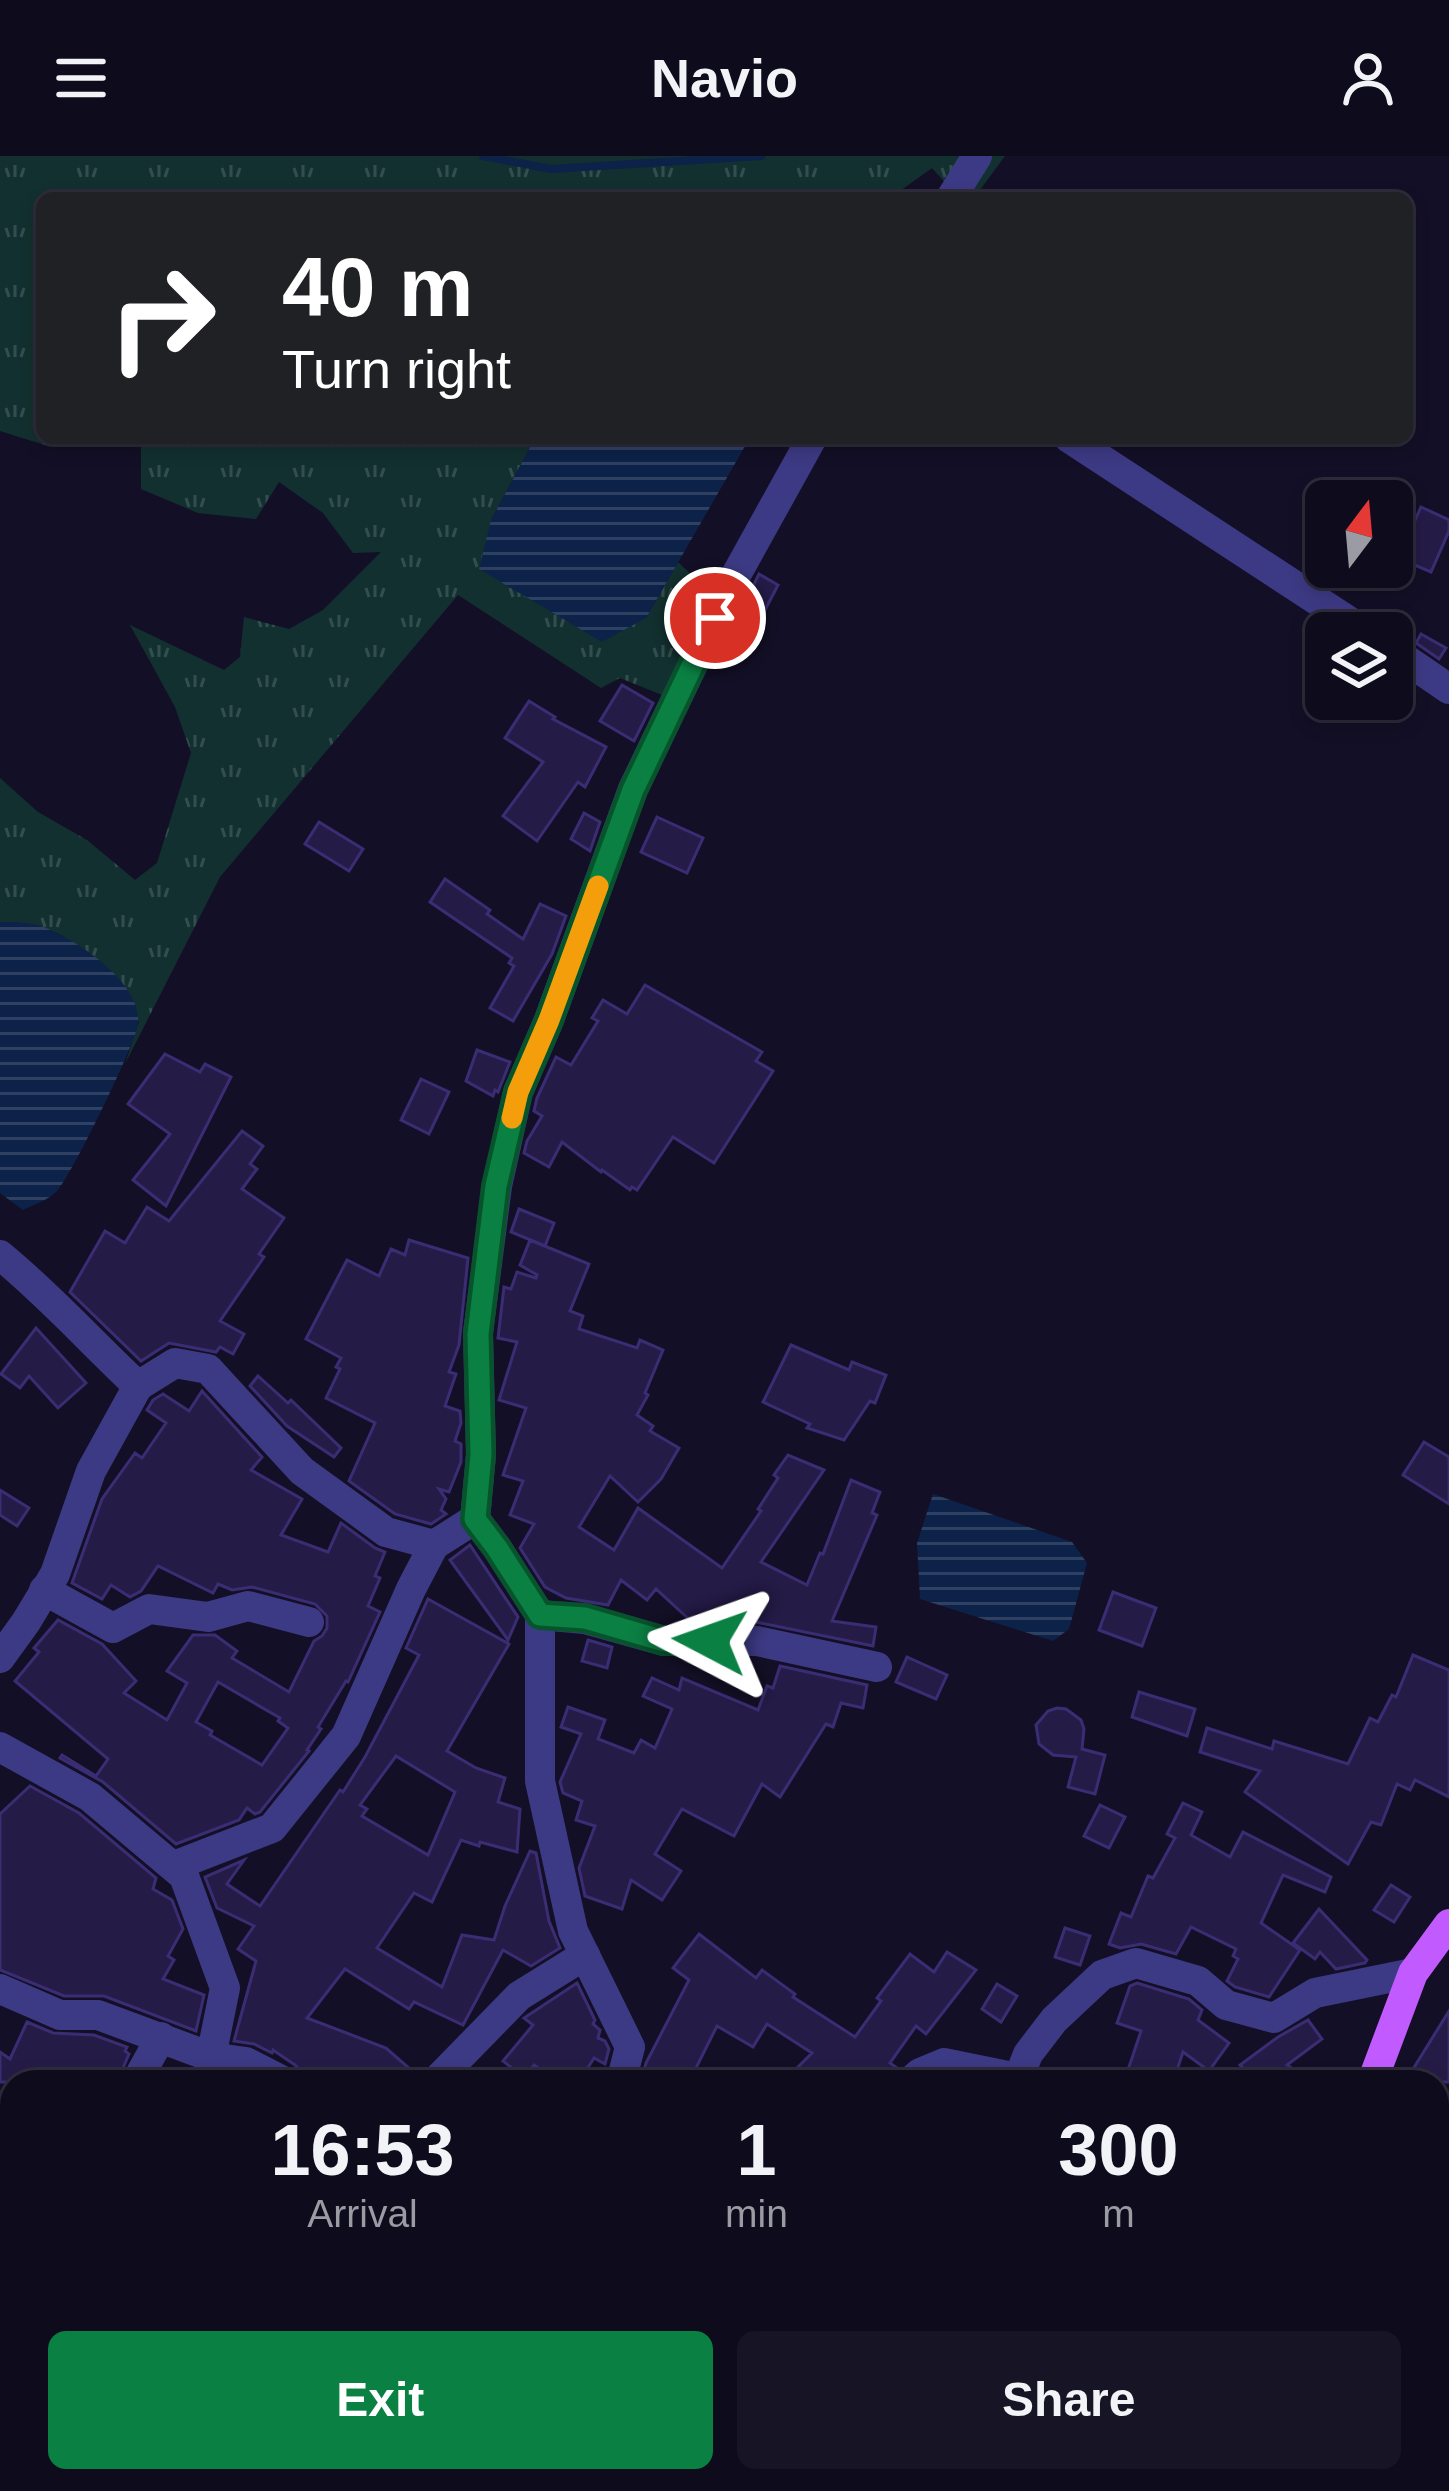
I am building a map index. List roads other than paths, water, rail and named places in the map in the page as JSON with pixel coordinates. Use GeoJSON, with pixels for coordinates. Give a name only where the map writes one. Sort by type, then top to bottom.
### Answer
{"type":"FeatureCollection","features":[{"type":"Feature","properties":{"kind":"main road"},"geometry":{"type":"LineString","coordinates":[[1377,2070],[1413,1973],[1449,1924]]}},
{"type":"Feature","properties":{"kind":"street"},"geometry":{"type":"LineString","coordinates":[[955,192],[976,156]]}},
{"type":"Feature","properties":{"kind":"street"},"geometry":{"type":"LineString","coordinates":[[624,2070],[630,2048],[573,1931],[540,1781],[540,1615],[475,1519],[481,1455],[478,1334],[496,1186],[518,1092],[633,790],[736,575],[809,444]]}},
{"type":"Feature","properties":{"kind":"street"},"geometry":{"type":"LineString","coordinates":[[1078,444],[1334,612]]}},
{"type":"Feature","properties":{"kind":"street"},"geometry":{"type":"LineString","coordinates":[[1413,664],[1449,688]]}},
{"type":"Feature","properties":{"kind":"street"},"geometry":{"type":"LineString","coordinates":[[0,1255],[46,1293],[138,1386]]}},
{"type":"Feature","properties":{"kind":"street"},"geometry":{"type":"LineString","coordinates":[[0,1658],[55,1574],[91,1471],[138,1386],[175,1363],[208,1369],[302,1471],[386,1532],[434,1545]]}},
{"type":"Feature","properties":{"kind":"street"},"geometry":{"type":"LineString","coordinates":[[174,1866],[272,1828],[346,1736],[434,1545],[475,1519]]}},
{"type":"Feature","properties":{"kind":"street"},"geometry":{"type":"LineString","coordinates":[[44,1590],[113,1628],[149,1609],[208,1617],[248,1606],[309,1622]]}},
{"type":"Feature","properties":{"kind":"street"},"geometry":{"type":"LineString","coordinates":[[540,1615],[585,1618],[664,1641],[757,1641],[877,1667]]}},
{"type":"Feature","properties":{"kind":"street"},"geometry":{"type":"LineString","coordinates":[[0,1747],[90,1797],[184,1876],[225,1988],[212,2057]]}},
{"type":"Feature","properties":{"kind":"street"},"geometry":{"type":"LineString","coordinates":[[447,2070],[519,1996],[585,1955]]}},
{"type":"Feature","properties":{"kind":"street"},"geometry":{"type":"LineString","coordinates":[[1021,2070],[1054,2020],[1102,1976],[1136,1963],[1198,1982],[1226,2005],[1274,2018],[1316,1993],[1413,1973]]}},
{"type":"Feature","properties":{"kind":"street"},"geometry":{"type":"LineString","coordinates":[[0,1989],[60,2015],[98,2015],[262,2070]]}},
{"type":"Feature","properties":{"kind":"street"},"geometry":{"type":"LineString","coordinates":[[143,2070],[161,2037]]}},
{"type":"Feature","properties":{"kind":"street"},"geometry":{"type":"LineString","coordinates":[[927,2070],[944,2063],[971,2070]]}},
{"type":"Feature","properties":{"kind":"water"},"geometry":{"type":"Polygon","coordinates":[[[532,444],[746,444],[646,618],[602,642],[479,569],[491,520],[532,444]]]}},
{"type":"Feature","properties":{"kind":"water"},"geometry":{"type":"Polygon","coordinates":[[[0,922],[40,926],[60,934],[120,979],[137,1009],[138,1024],[115,1083],[63,1182],[53,1195],[23,1210],[0,1193],[0,922]]]}},
{"type":"Feature","properties":{"kind":"water"},"geometry":{"type":"Polygon","coordinates":[[[933,1494],[1072,1542],[1087,1563],[1069,1629],[1053,1641],[920,1599],[917,1543],[933,1494]]]}},
{"type":"Feature","properties":{"kind":"waterway"},"geometry":{"type":"LineString","coordinates":[[483,156],[551,169],[761,156]]}}]}
